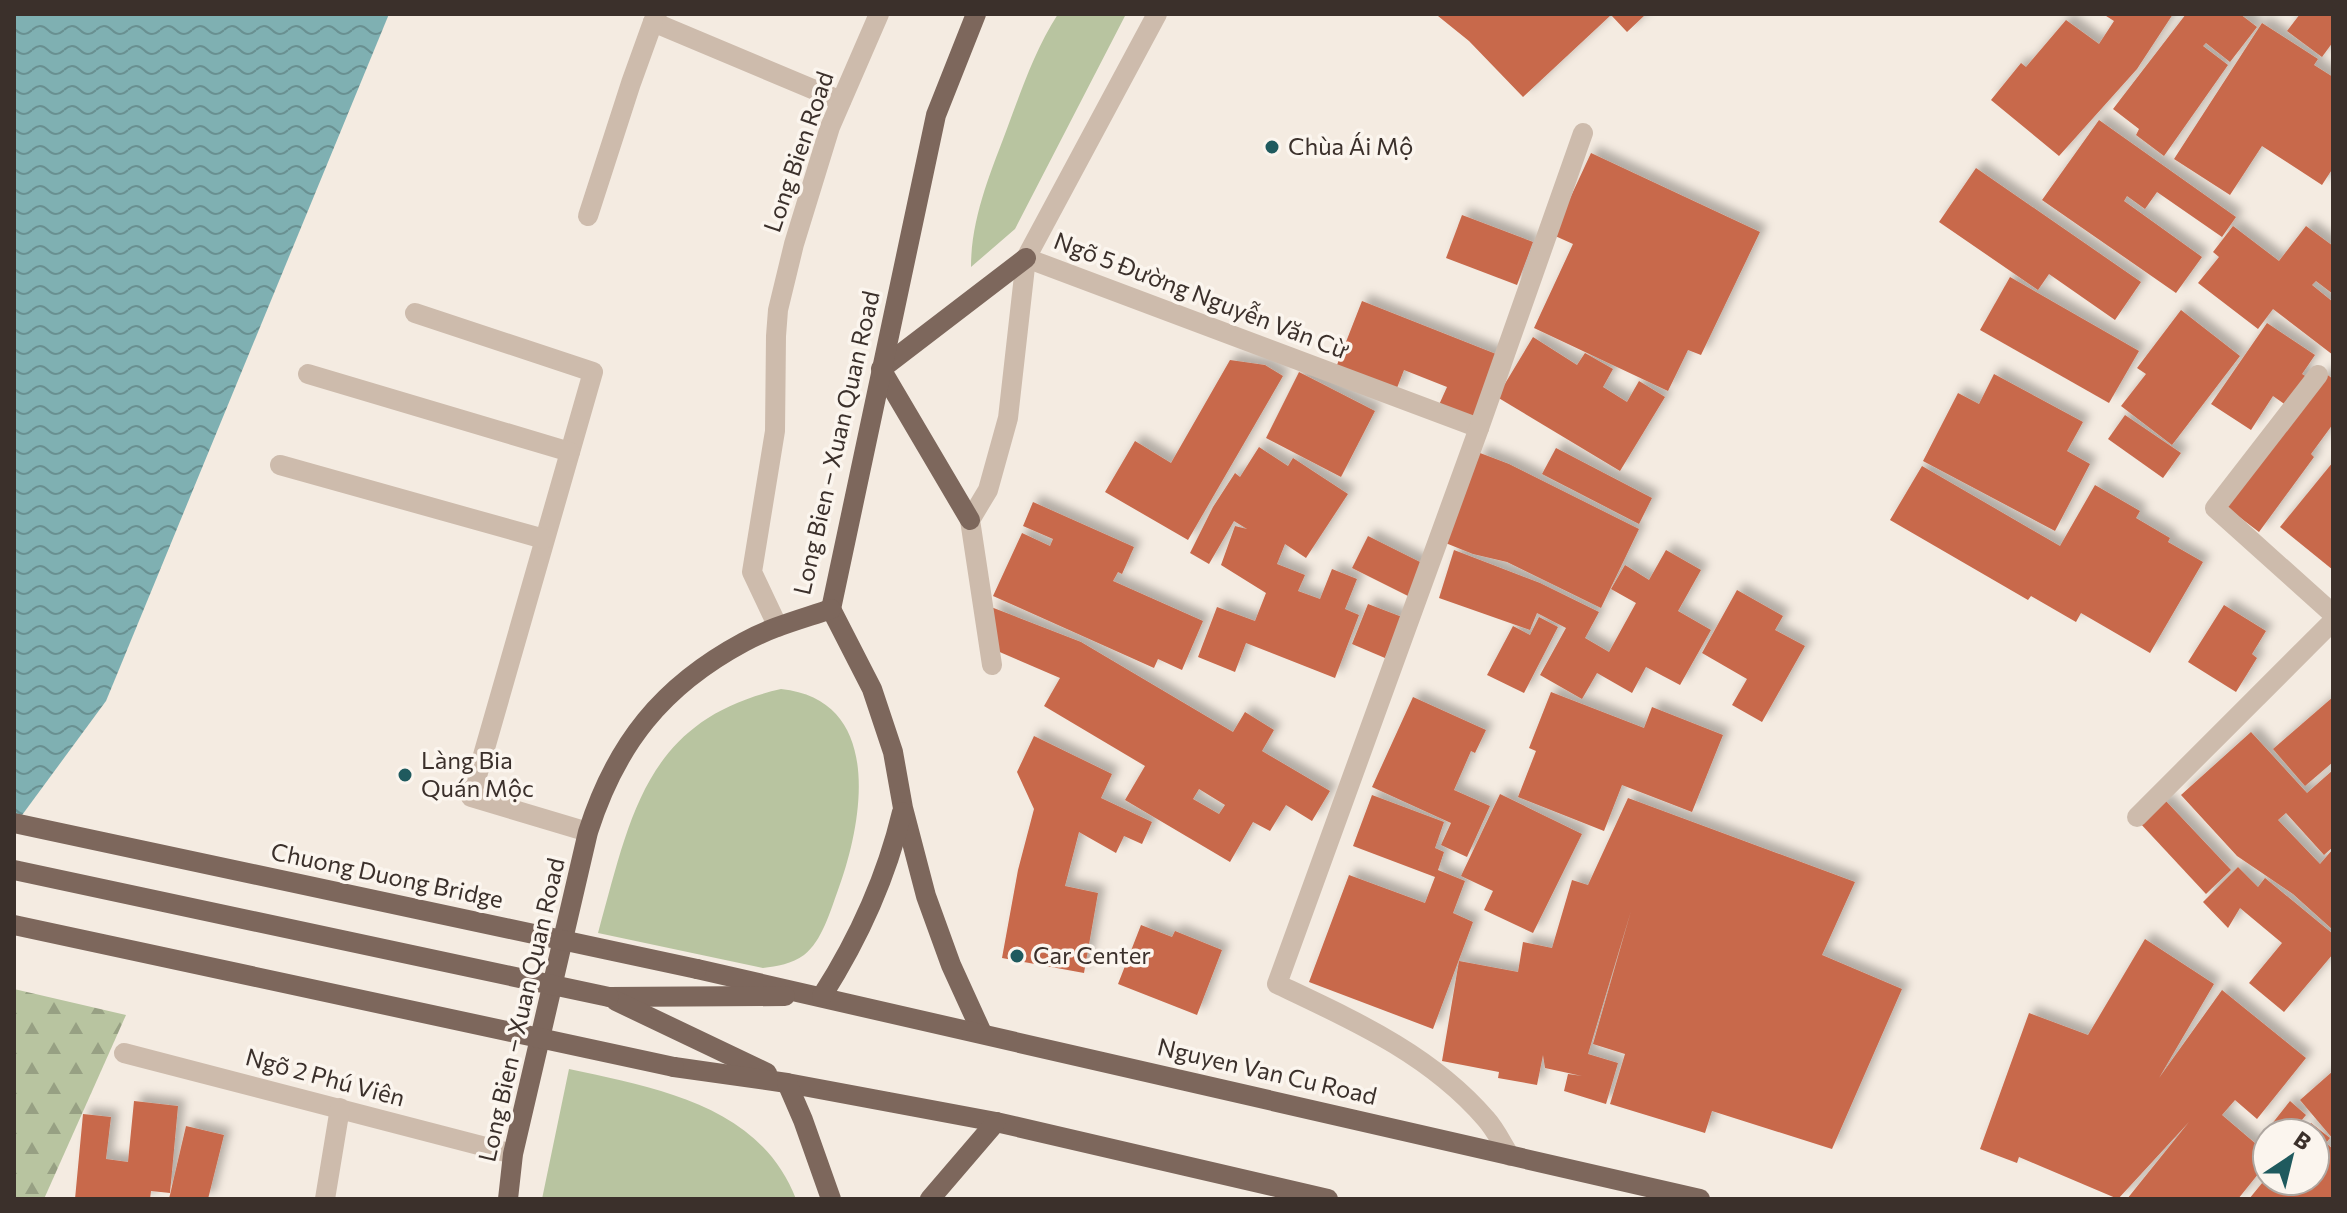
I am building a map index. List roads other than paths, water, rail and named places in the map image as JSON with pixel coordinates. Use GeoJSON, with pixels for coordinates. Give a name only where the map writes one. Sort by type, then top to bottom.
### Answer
{"type":"FeatureCollection","features":[{"type":"Feature","properties":{"kind":"main road","name":"Long Bien – Xuan Quan Road"},"geometry":{"type":"LineString","coordinates":[[508,1199],[513,1154],[588,832],[614,766],[633,734],[658,707],[714,660],[745,641],[831,609],[936,115],[976,14]]}},
{"type":"Feature","properties":{"kind":"main road"},"geometry":{"type":"LineString","coordinates":[[970,520],[881,369],[1026,258]]}},
{"type":"Feature","properties":{"kind":"main road"},"geometry":{"type":"LineString","coordinates":[[831,609],[872,689],[893,752],[903,808],[937,930],[982,1033]]}},
{"type":"Feature","properties":{"kind":"main road"},"geometry":{"type":"LineString","coordinates":[[14,870],[609,997],[822,996],[856,940],[870,909],[895,843],[903,808]]}},
{"type":"Feature","properties":{"kind":"main road","name":"Chuong Duong Bridge"},"geometry":{"type":"LineString","coordinates":[[14,823],[822,996]]}},
{"type":"Feature","properties":{"kind":"main road"},"geometry":{"type":"LineString","coordinates":[[14,925],[674,1067],[787,1083],[996,1122],[1328,1199]]}},
{"type":"Feature","properties":{"kind":"main road","name":"Nguyen Van Cu Road"},"geometry":{"type":"LineString","coordinates":[[822,996],[1700,1199]]}},
{"type":"Feature","properties":{"kind":"main road"},"geometry":{"type":"LineString","coordinates":[[609,997],[787,1083],[831,1199]]}},
{"type":"Feature","properties":{"kind":"main road"},"geometry":{"type":"LineString","coordinates":[[930,1199],[996,1122]]}},
{"type":"Feature","properties":{"kind":"street","name":"Long Bien Road"},"geometry":{"type":"LineString","coordinates":[[778,627],[752,572],[775,431],[778,310],[811,184],[841,101],[879,14]]}},
{"type":"Feature","properties":{"kind":"street"},"geometry":{"type":"LineString","coordinates":[[1026,258],[1157,14]]}},
{"type":"Feature","properties":{"kind":"street"},"geometry":{"type":"LineString","coordinates":[[588,216],[655,18],[841,101]]}},
{"type":"Feature","properties":{"kind":"street"},"geometry":{"type":"LineString","coordinates":[[1510,1156],[1488,1121],[1456,1088],[1416,1055],[1348,1017],[1277,984],[1583,133]]}},
{"type":"Feature","properties":{"kind":"street","name":"Ngõ 5 Đường Nguyễn Văn Cừ"},"geometry":{"type":"LineString","coordinates":[[970,520],[988,490],[1008,418],[1026,258],[1479,428]]}},
{"type":"Feature","properties":{"kind":"street"},"geometry":{"type":"LineString","coordinates":[[415,313],[593,372],[471,797],[588,832]]}},
{"type":"Feature","properties":{"kind":"street"},"geometry":{"type":"LineString","coordinates":[[308,374],[570,452]]}},
{"type":"Feature","properties":{"kind":"street"},"geometry":{"type":"LineString","coordinates":[[2318,375],[2215,508],[2333,614]]}},
{"type":"Feature","properties":{"kind":"street"},"geometry":{"type":"LineString","coordinates":[[280,465],[544,539]]}},
{"type":"Feature","properties":{"kind":"street"},"geometry":{"type":"LineString","coordinates":[[970,520],[992,665]]}},
{"type":"Feature","properties":{"kind":"street"},"geometry":{"type":"LineString","coordinates":[[2137,817],[2333,621]]}},
{"type":"Feature","properties":{"kind":"street","name":"Ngõ 2 Phú Viên"},"geometry":{"type":"LineString","coordinates":[[124,1053],[513,1154]]}},
{"type":"Feature","properties":{"kind":"street"},"geometry":{"type":"LineString","coordinates":[[325,1199],[340,1108]]}},
{"type":"Feature","properties":{"kind":"water"},"geometry":{"type":"Polygon","coordinates":[[[14,14],[389,14],[106,701],[14,826],[14,14]]]}},
{"type":"Feature","properties":{"kind":"place","name":"Chùa Ái Mộ"},"geometry":{"type":"Point","coordinates":[1272,147]}},
{"type":"Feature","properties":{"kind":"place","name":"Làng Bia Quán Mộc"},"geometry":{"type":"Point","coordinates":[405,775]}},
{"type":"Feature","properties":{"kind":"place","name":"Car Center"},"geometry":{"type":"Point","coordinates":[1017,956]}}]}
